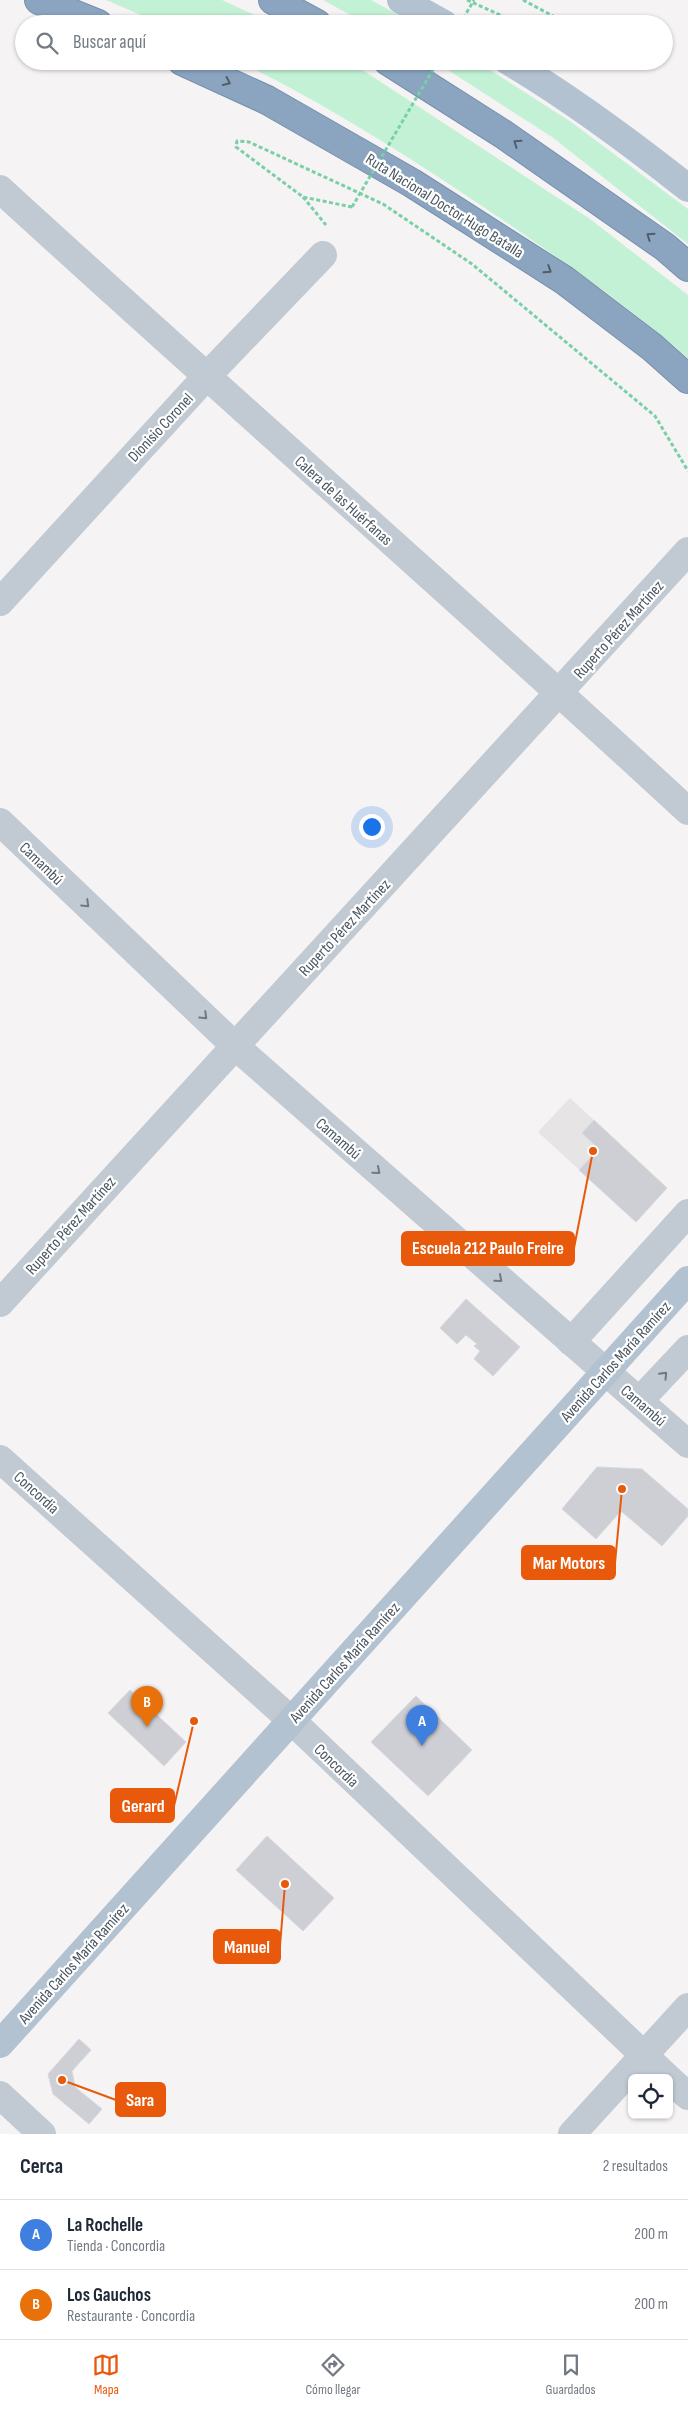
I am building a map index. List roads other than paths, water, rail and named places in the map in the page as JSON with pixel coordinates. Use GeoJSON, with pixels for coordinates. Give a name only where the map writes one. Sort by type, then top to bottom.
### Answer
{"type":"FeatureCollection","features":[{"type":"Feature","properties":{"kind":"highway"},"geometry":{"type":"LineString","coordinates":[[40,0],[76,15]]}},
{"type":"Feature","properties":{"kind":"highway"},"geometry":{"type":"LineString","coordinates":[[273,0],[300,15]]}},
{"type":"Feature","properties":{"kind":"highway","name":"Ruta Nacional Doctor Hugo Batalla"},"geometry":{"type":"LineString","coordinates":[[201,70],[266,100],[412,183],[564,280],[652,347],[688,379]]}},
{"type":"Feature","properties":{"kind":"highway"},"geometry":{"type":"LineString","coordinates":[[402,70],[503,134],[665,247],[688,267]]}},
{"type":"Feature","properties":{"kind":"main road"},"geometry":{"type":"LineString","coordinates":[[401,0],[432,15]]}},
{"type":"Feature","properties":{"kind":"main road"},"geometry":{"type":"LineString","coordinates":[[523,70],[632,145],[688,188]]}},
{"type":"Feature","properties":{"kind":"main road","name":"Avenida Carlos María Ramírez"},"geometry":{"type":"LineString","coordinates":[[0,2044],[292,1722],[688,1280]]}},
{"type":"Feature","properties":{"kind":"street","name":"Calera de las Huérfanas"},"geometry":{"type":"LineString","coordinates":[[0,189],[206,377],[560,693],[688,811]]}},
{"type":"Feature","properties":{"kind":"street","name":"Dionisio Coronel"},"geometry":{"type":"LineString","coordinates":[[0,602],[206,377],[323,255]]}},
{"type":"Feature","properties":{"kind":"street","name":"Ruperto Pérez Martínez"},"geometry":{"type":"LineString","coordinates":[[0,1303],[234,1045],[560,693],[688,551]]}},
{"type":"Feature","properties":{"kind":"street","name":"Camambú"},"geometry":{"type":"LineString","coordinates":[[0,822],[234,1045],[688,1444]]}},
{"type":"Feature","properties":{"kind":"street"},"geometry":{"type":"LineString","coordinates":[[571,1342],[688,1213]]}},
{"type":"Feature","properties":{"kind":"street"},"geometry":{"type":"LineString","coordinates":[[640,1400],[688,1349]]}},
{"type":"Feature","properties":{"kind":"street","name":"Concordia"},"geometry":{"type":"LineString","coordinates":[[0,1459],[292,1722],[664,2074]]}},
{"type":"Feature","properties":{"kind":"street"},"geometry":{"type":"LineString","coordinates":[[572,2134],[688,2007]]}},
{"type":"Feature","properties":{"kind":"street","name":"Concordia"},"geometry":{"type":"LineString","coordinates":[[673,2082],[688,2096]]}},
{"type":"Feature","properties":{"kind":"street"},"geometry":{"type":"LineString","coordinates":[[0,2095],[42,2134]]}},
{"type":"Feature","properties":{"kind":"place","name":"Escuela 212 Paulo Freire"},"geometry":{"type":"Point","coordinates":[593,1151]}},
{"type":"Feature","properties":{"kind":"place","name":"Mar Motors"},"geometry":{"type":"Point","coordinates":[622,1489]}},
{"type":"Feature","properties":{"kind":"place","name":"Gerard"},"geometry":{"type":"Point","coordinates":[194,1721]}},
{"type":"Feature","properties":{"kind":"place","name":"Los Gauchos"},"geometry":{"type":"Point","coordinates":[147,1727]}},
{"type":"Feature","properties":{"kind":"place","name":"La Rochelle"},"geometry":{"type":"Point","coordinates":[422,1746]}},
{"type":"Feature","properties":{"kind":"place","name":"Manuel"},"geometry":{"type":"Point","coordinates":[285,1884]}},
{"type":"Feature","properties":{"kind":"place","name":"Sara"},"geometry":{"type":"Point","coordinates":[62,2080]}}]}
